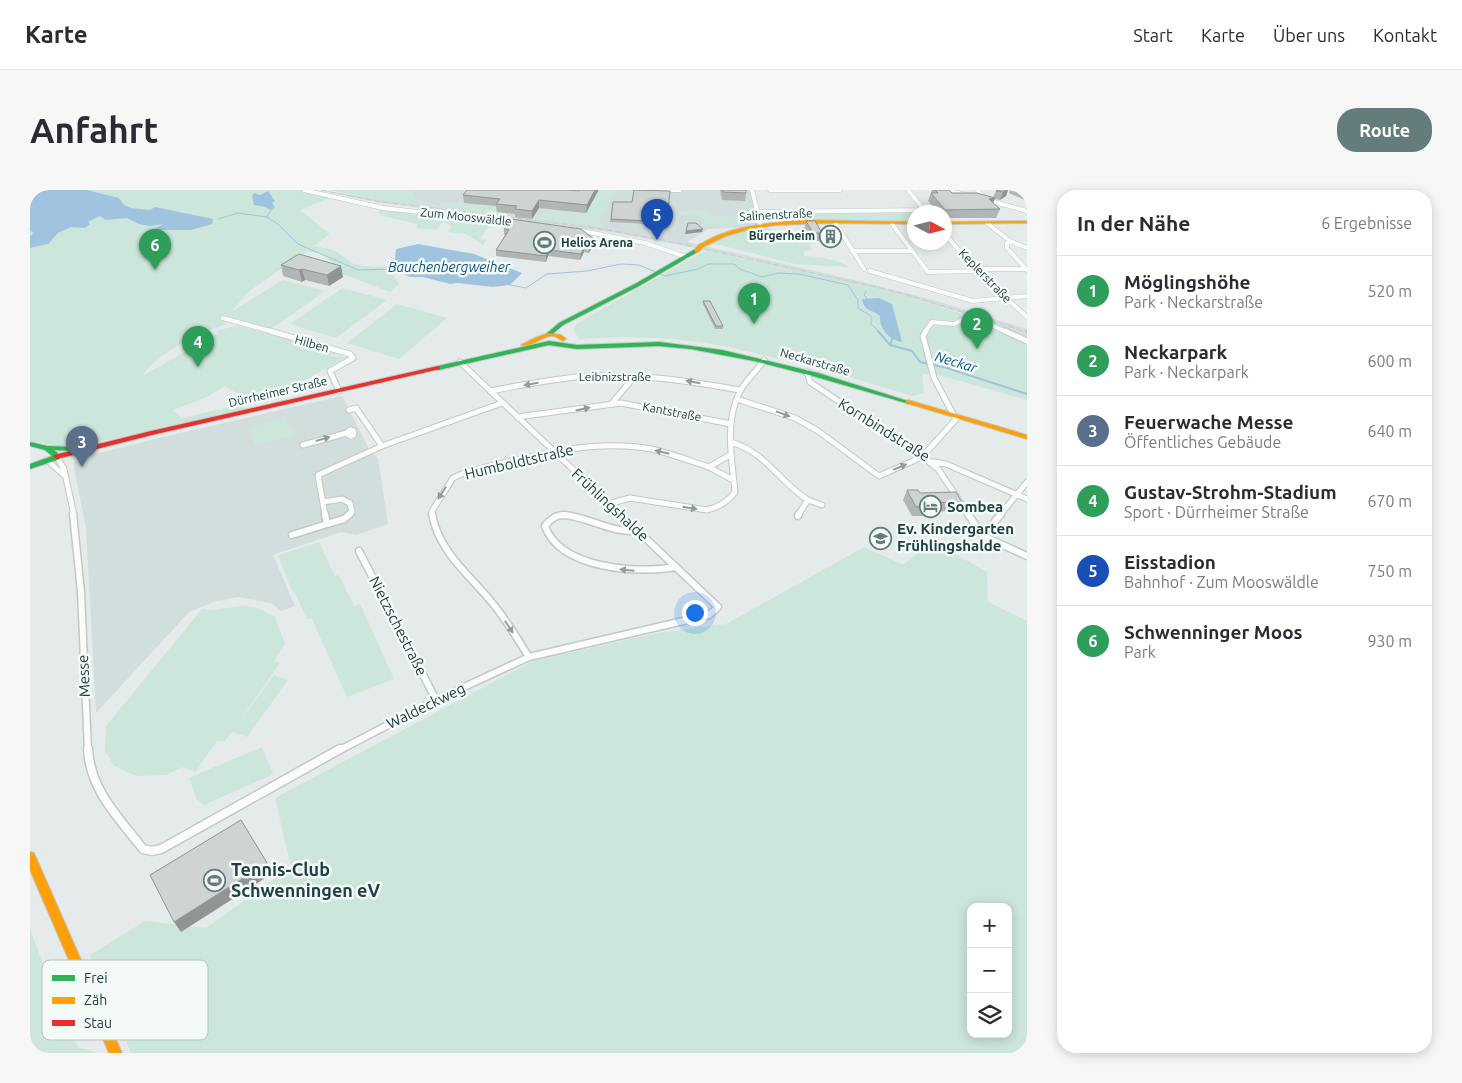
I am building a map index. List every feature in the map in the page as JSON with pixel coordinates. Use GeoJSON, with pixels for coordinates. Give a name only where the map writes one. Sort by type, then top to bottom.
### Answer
{"type":"FeatureCollection","features":[{"type":"Feature","properties":{"kind":"main road"},"geometry":{"type":"LineString","coordinates":[[952,223],[1027,222]]}},
{"type":"Feature","properties":{"kind":"main road","name":"Salinenstraße"},"geometry":{"type":"LineString","coordinates":[[549,340],[554,328],[663,270],[723,233],[761,226],[907,224]]}},
{"type":"Feature","properties":{"kind":"main road"},"geometry":{"type":"LineString","coordinates":[[563,338],[564,329],[573,319]]}},
{"type":"Feature","properties":{"kind":"main road","name":"Neckarstraße"},"geometry":{"type":"LineString","coordinates":[[590,344],[563,338],[556,334],[549,340],[564,347],[590,344],[675,345],[717,350],[807,372],[1027,437]]}},
{"type":"Feature","properties":{"kind":"main road","name":"Dürrheimer Straße"},"geometry":{"type":"LineString","coordinates":[[30,466],[83,449],[506,352],[549,340]]}},
{"type":"Feature","properties":{"kind":"main road"},"geometry":{"type":"LineString","coordinates":[[30,446],[83,449]]}},
{"type":"Feature","properties":{"kind":"main road"},"geometry":{"type":"LineString","coordinates":[[30,446],[46,460]]}},
{"type":"Feature","properties":{"kind":"main road"},"geometry":{"type":"LineString","coordinates":[[47,448],[57,457]]}},
{"type":"Feature","properties":{"kind":"main road"},"geometry":{"type":"LineString","coordinates":[[30,857],[75,960]]}},
{"type":"Feature","properties":{"kind":"main road"},"geometry":{"type":"LineString","coordinates":[[111,1040],[116,1053]]}},
{"type":"Feature","properties":{"kind":"street","name":"Zum Mooswäldle"},"geometry":{"type":"LineString","coordinates":[[304,190],[350,202],[382,207],[525,224]]}},
{"type":"Feature","properties":{"kind":"street"},"geometry":{"type":"LineString","coordinates":[[648,190],[680,190]]}},
{"type":"Feature","properties":{"kind":"street"},"geometry":{"type":"LineString","coordinates":[[752,190],[761,226]]}},
{"type":"Feature","properties":{"kind":"street"},"geometry":{"type":"LineString","coordinates":[[770,190],[840,190]]}},
{"type":"Feature","properties":{"kind":"street"},"geometry":{"type":"LineString","coordinates":[[908,190],[921,205]]}},
{"type":"Feature","properties":{"kind":"street"},"geometry":{"type":"LineString","coordinates":[[943,190],[970,196]]}},
{"type":"Feature","properties":{"kind":"street"},"geometry":{"type":"LineString","coordinates":[[977,190],[987,200]]}},
{"type":"Feature","properties":{"kind":"street"},"geometry":{"type":"LineString","coordinates":[[978,198],[1027,211]]}},
{"type":"Feature","properties":{"kind":"street","name":"Salinenstraße"},"geometry":{"type":"LineString","coordinates":[[758,212],[907,211]]}},
{"type":"Feature","properties":{"kind":"street"},"geometry":{"type":"LineString","coordinates":[[987,222],[1010,241],[1027,248]]}},
{"type":"Feature","properties":{"kind":"street"},"geometry":{"type":"LineString","coordinates":[[836,224],[864,269]]}},
{"type":"Feature","properties":{"kind":"street"},"geometry":{"type":"LineString","coordinates":[[892,224],[928,272],[1027,270]]}},
{"type":"Feature","properties":{"kind":"street"},"geometry":{"type":"LineString","coordinates":[[574,229],[645,243],[686,257]]}},
{"type":"Feature","properties":{"kind":"street"},"geometry":{"type":"LineString","coordinates":[[1010,241],[1007,243],[1007,248],[1027,270]]}},
{"type":"Feature","properties":{"kind":"street","name":"Keplerstraße"},"geometry":{"type":"LineString","coordinates":[[952,242],[1004,298],[1027,317]]}},
{"type":"Feature","properties":{"kind":"street"},"geometry":{"type":"LineString","coordinates":[[852,251],[911,251]]}},
{"type":"Feature","properties":{"kind":"street"},"geometry":{"type":"LineString","coordinates":[[870,271],[976,301],[1027,296]]}},
{"type":"Feature","properties":{"kind":"street","name":"Hilben"},"geometry":{"type":"LineString","coordinates":[[223,318],[350,354],[353,358],[330,371],[339,391]]}},
{"type":"Feature","properties":{"kind":"street"},"geometry":{"type":"LineString","coordinates":[[737,399],[803,422],[879,476],[922,457],[956,417],[938,388],[928,364],[924,336],[926,328],[934,321],[954,324],[966,318],[974,318],[1027,341]]}},
{"type":"Feature","properties":{"kind":"street"},"geometry":{"type":"LineString","coordinates":[[608,504],[630,498],[707,510],[716,508],[730,500],[735,492],[730,455],[731,424],[737,399],[741,390],[764,360]]}},
{"type":"Feature","properties":{"kind":"street","name":"Frühlingshalde"},"geometry":{"type":"LineString","coordinates":[[460,362],[718,607]]}},
{"type":"Feature","properties":{"kind":"street","name":"Kornbindstraße"},"geometry":{"type":"LineString","coordinates":[[807,372],[810,382],[928,461],[946,464],[1027,499]]}},
{"type":"Feature","properties":{"kind":"street","name":"Leibnizstraße"},"geometry":{"type":"LineString","coordinates":[[490,391],[588,376],[672,378],[741,390]]}},
{"type":"Feature","properties":{"kind":"street","name":"Kantstraße"},"geometry":{"type":"LineString","coordinates":[[612,403],[635,376]]}},
{"type":"Feature","properties":{"kind":"street"},"geometry":{"type":"LineString","coordinates":[[327,524],[318,475],[419,430],[502,403]]}},
{"type":"Feature","properties":{"kind":"street","name":"Kantstraße"},"geometry":{"type":"LineString","coordinates":[[517,417],[572,411],[612,403],[731,424]]}},
{"type":"Feature","properties":{"kind":"street"},"geometry":{"type":"LineString","coordinates":[[349,410],[356,408],[382,446]]}},
{"type":"Feature","properties":{"kind":"street"},"geometry":{"type":"LineString","coordinates":[[303,445],[347,433]]}},
{"type":"Feature","properties":{"kind":"street"},"geometry":{"type":"LineString","coordinates":[[731,442],[754,450],[765,457],[790,488],[808,500],[822,505]]}},
{"type":"Feature","properties":{"kind":"street","name":"Humboldtstraße"},"geometry":{"type":"LineString","coordinates":[[529,657],[495,606],[458,566],[441,542],[434,524],[432,511],[452,478],[466,472],[553,451],[605,445],[631,446],[675,454],[709,467],[733,480]]}},
{"type":"Feature","properties":{"kind":"street"},"geometry":{"type":"LineString","coordinates":[[709,467],[730,455]]}},
{"type":"Feature","properties":{"kind":"street","name":"Messe"},"geometry":{"type":"LineString","coordinates":[[57,457],[66,477],[73,509],[81,592],[89,763],[100,794],[143,849],[152,851]]}},
{"type":"Feature","properties":{"kind":"street"},"geometry":{"type":"LineString","coordinates":[[46,460],[66,477]]}},
{"type":"Feature","properties":{"kind":"street"},"geometry":{"type":"LineString","coordinates":[[928,461],[938,469],[983,536],[1027,556]]}},
{"type":"Feature","properties":{"kind":"street"},"geometry":{"type":"LineString","coordinates":[[983,536],[1027,482]]}},
{"type":"Feature","properties":{"kind":"street"},"geometry":{"type":"LineString","coordinates":[[292,535],[344,519],[352,512],[350,503],[342,500],[323,502]]}},
{"type":"Feature","properties":{"kind":"street"},"geometry":{"type":"LineString","coordinates":[[798,516],[808,500]]}},
{"type":"Feature","properties":{"kind":"street"},"geometry":{"type":"LineString","coordinates":[[637,531],[624,532],[563,515],[553,517],[547,522],[545,528],[547,535],[560,547],[598,565],[635,570],[675,567]]}},
{"type":"Feature","properties":{"kind":"street","name":"Nietzschestraße"},"geometry":{"type":"LineString","coordinates":[[359,552],[436,700]]}},
{"type":"Feature","properties":{"kind":"street","name":"Waldeckweg"},"geometry":{"type":"LineString","coordinates":[[152,851],[164,848],[346,746],[436,700],[529,657],[709,615],[718,607]]}},
{"type":"Feature","properties":{"kind":"shaded area"},"geometry":{"type":"Polygon","coordinates":[[[319,190],[439,207],[417,200],[411,190],[752,190],[761,226],[709,229],[687,242],[859,281],[933,300],[1027,329],[1027,337],[979,318],[932,304],[861,285],[706,250],[610,232],[375,202],[319,190]]]}},
{"type":"Feature","properties":{"kind":"shaded area"},"geometry":{"type":"Polygon","coordinates":[[[342,396],[370,451],[378,458],[388,524],[356,535],[341,532],[273,555],[295,606],[281,611],[271,603],[238,597],[216,601],[189,612],[96,713],[86,528],[73,463],[83,457],[167,436],[342,396]]]}},
{"type":"Feature","properties":{"kind":"green space"},"geometry":{"type":"Polygon","coordinates":[[[30,190],[301,190],[329,198],[300,210],[330,234],[314,246],[334,250],[354,264],[375,267],[388,266],[399,284],[390,292],[340,273],[340,270],[324,255],[307,251],[248,292],[231,312],[283,280],[325,291],[270,330],[227,317],[224,321],[228,322],[220,327],[190,339],[162,356],[154,362],[144,375],[218,333],[216,331],[238,325],[292,340],[292,344],[295,341],[348,356],[338,354],[328,356],[346,357],[268,401],[245,404],[250,401],[225,386],[205,398],[173,410],[182,418],[230,407],[244,407],[246,410],[70,448],[30,441],[30,190]]]}},
{"type":"Feature","properties":{"kind":"green space"},"geometry":{"type":"Polygon","coordinates":[[[330,190],[411,190],[417,200],[442,207],[439,203],[464,201],[463,203],[499,207],[496,212],[541,217],[545,210],[587,214],[599,191],[590,190],[615,190],[599,221],[603,226],[600,227],[380,200],[330,190]]]}},
{"type":"Feature","properties":{"kind":"green space"},"geometry":{"type":"Polygon","coordinates":[[[747,207],[753,207],[755,218],[747,224],[707,227],[703,226],[701,216],[681,215],[681,211],[708,211],[710,216],[750,217],[747,207]]]}},
{"type":"Feature","properties":{"kind":"green space"},"geometry":{"type":"Polygon","coordinates":[[[381,210],[491,222],[480,239],[486,240],[483,245],[466,234],[448,232],[452,226],[443,222],[436,230],[416,228],[418,224],[382,216],[378,213],[381,210]]]}},
{"type":"Feature","properties":{"kind":"green space"},"geometry":{"type":"Polygon","coordinates":[[[907,212],[907,221],[774,223],[766,221],[762,213],[907,212]]]}},
{"type":"Feature","properties":{"kind":"green space"},"geometry":{"type":"Polygon","coordinates":[[[771,228],[775,235],[810,234],[811,236],[808,237],[813,243],[809,244],[813,250],[804,251],[804,256],[828,259],[849,267],[795,264],[712,243],[748,230],[771,228]]]}},
{"type":"Feature","properties":{"kind":"green space"},"geometry":{"type":"Polygon","coordinates":[[[706,250],[868,287],[948,309],[1027,337],[1027,400],[939,375],[922,374],[924,393],[912,396],[797,361],[791,362],[694,341],[643,337],[579,339],[573,329],[578,323],[706,250]]]}},
{"type":"Feature","properties":{"kind":"green space"},"geometry":{"type":"Polygon","coordinates":[[[342,288],[387,300],[336,338],[290,324],[342,288]]]}},
{"type":"Feature","properties":{"kind":"green space"},"geometry":{"type":"Polygon","coordinates":[[[397,304],[447,318],[399,359],[347,343],[397,304]]]}},
{"type":"Feature","properties":{"kind":"green space"},"geometry":{"type":"Polygon","coordinates":[[[285,416],[295,435],[255,445],[249,428],[285,416]]]}},
{"type":"Feature","properties":{"kind":"green space"},"geometry":{"type":"Polygon","coordinates":[[[932,541],[987,572],[988,602],[1027,621],[1027,1053],[131,1053],[126,1040],[208,1040],[208,960],[92,960],[90,955],[145,921],[206,928],[291,867],[275,798],[533,661],[658,633],[726,624],[864,547],[903,565],[932,541]]]}},
{"type":"Feature","properties":{"kind":"green space"},"geometry":{"type":"Polygon","coordinates":[[[319,542],[335,576],[339,575],[354,606],[360,604],[394,679],[347,697],[312,619],[307,619],[294,591],[292,591],[278,555],[319,542]]]}},
{"type":"Feature","properties":{"kind":"green space"},"geometry":{"type":"Polygon","coordinates":[[[244,606],[258,608],[275,617],[285,644],[274,661],[280,663],[236,726],[274,675],[288,680],[247,737],[232,732],[224,742],[217,741],[195,772],[183,767],[166,775],[136,776],[114,766],[105,750],[106,726],[202,609],[210,610],[244,606]]]}},
{"type":"Feature","properties":{"kind":"green space"},"geometry":{"type":"Polygon","coordinates":[[[262,747],[273,774],[204,805],[197,800],[189,778],[262,747]]]}},
{"type":"Feature","properties":{"kind":"green space"},"geometry":{"type":"Polygon","coordinates":[[[30,929],[42,961],[42,1040],[74,1040],[78,1047],[97,1053],[30,1053],[30,929]]]}},
{"type":"Feature","properties":{"kind":"water"},"geometry":{"type":"Polygon","coordinates":[[[30,190],[87,190],[119,198],[124,205],[131,208],[150,210],[155,207],[213,219],[212,224],[191,230],[153,230],[163,224],[150,226],[139,224],[127,218],[106,220],[100,216],[88,222],[90,224],[85,228],[71,227],[58,233],[48,244],[30,248],[30,236],[34,233],[30,231],[30,190]]]}},
{"type":"Feature","properties":{"kind":"water"},"geometry":{"type":"Polygon","coordinates":[[[268,191],[275,201],[272,203],[275,207],[271,210],[254,205],[252,196],[254,193],[260,195],[268,191]]]}},
{"type":"Feature","properties":{"kind":"water","name":"Bauchenbergweiher"},"geometry":{"type":"Polygon","coordinates":[[[418,244],[474,254],[522,273],[510,285],[493,287],[458,283],[450,284],[423,277],[410,277],[394,269],[396,249],[418,244]]]}},
{"type":"Feature","properties":{"kind":"water"},"geometry":{"type":"Polygon","coordinates":[[[879,298],[892,304],[902,342],[893,339],[886,333],[881,325],[880,316],[866,308],[862,299],[879,298]]]}},
{"type":"Feature","properties":{"kind":"building"},"geometry":{"type":"Polygon","coordinates":[[[467,190],[595,190],[587,205],[539,200],[532,211],[515,209],[517,206],[496,204],[500,199],[463,195],[467,190]]]}},
{"type":"Feature","properties":{"kind":"building"},"geometry":{"type":"Polygon","coordinates":[[[634,190],[670,191],[667,222],[611,219],[613,202],[632,202],[634,190]]]}},
{"type":"Feature","properties":{"kind":"building"},"geometry":{"type":"Polygon","coordinates":[[[723,190],[746,190],[746,193],[723,192],[723,190]]]}},
{"type":"Feature","properties":{"kind":"building"},"geometry":{"type":"Polygon","coordinates":[[[935,190],[949,190],[952,193],[977,193],[995,198],[989,199],[1000,209],[952,210],[952,205],[941,205],[931,193],[938,193],[935,190]]]}},
{"type":"Feature","properties":{"kind":"building","name":"Helios Arena"},"geometry":{"type":"Polygon","coordinates":[[[511,219],[581,229],[594,239],[590,247],[584,247],[581,254],[549,250],[546,256],[496,250],[509,230],[504,229],[511,219]]]}},
{"type":"Feature","properties":{"kind":"building"},"geometry":{"type":"Polygon","coordinates":[[[806,221],[815,221],[822,233],[813,233],[806,221]]]}},
{"type":"Feature","properties":{"kind":"building"},"geometry":{"type":"Polygon","coordinates":[[[688,223],[696,223],[703,229],[686,231],[688,223]]]}},
{"type":"Feature","properties":{"kind":"building"},"geometry":{"type":"Polygon","coordinates":[[[299,254],[341,266],[327,275],[281,265],[299,254]]]}},
{"type":"Feature","properties":{"kind":"building"},"geometry":{"type":"Polygon","coordinates":[[[703,301],[710,301],[723,326],[716,326],[703,301]]]}},
{"type":"Feature","properties":{"kind":"building"},"geometry":{"type":"Polygon","coordinates":[[[907,490],[918,490],[920,493],[956,492],[962,502],[926,503],[928,506],[916,507],[907,490]]]}},
{"type":"Feature","properties":{"kind":"building","name":"Tennis-Club Schwenningen eV"},"geometry":{"type":"Polygon","coordinates":[[[241,820],[267,863],[174,922],[150,875],[241,820]]]}},
{"type":"Feature","properties":{"kind":"waterway"},"geometry":{"type":"LineString","coordinates":[[267,217],[271,210]]}},
{"type":"Feature","properties":{"kind":"waterway"},"geometry":{"type":"LineString","coordinates":[[218,219],[238,213],[267,217]]}},
{"type":"Feature","properties":{"kind":"waterway"},"geometry":{"type":"LineString","coordinates":[[267,217],[279,225],[298,244],[358,270],[394,269]]}},
{"type":"Feature","properties":{"kind":"waterway"},"geometry":{"type":"LineString","coordinates":[[510,285],[526,288],[547,274],[587,271],[621,264],[639,265],[665,276],[698,269],[708,264],[734,264],[740,269],[762,277],[779,273],[799,274],[848,285],[858,300],[858,308],[871,316],[871,324],[878,331]]}},
{"type":"Feature","properties":{"kind":"waterway","name":"Neckar"},"geometry":{"type":"LineString","coordinates":[[866,291],[864,295],[868,300]]}},
{"type":"Feature","properties":{"kind":"waterway"},"geometry":{"type":"LineString","coordinates":[[878,331],[890,345]]}},
{"type":"Feature","properties":{"kind":"waterway","name":"Neckar"},"geometry":{"type":"LineString","coordinates":[[890,345],[893,337]]}},
{"type":"Feature","properties":{"kind":"waterway","name":"Neckar"},"geometry":{"type":"LineString","coordinates":[[890,345],[912,351],[920,362],[947,368],[1027,394]]}},
{"type":"Feature","properties":{"kind":"railway"},"geometry":{"type":"LineString","coordinates":[[321,190],[376,201],[596,228],[664,240],[898,292],[1027,332],[1025,331]]}},
{"type":"Feature","properties":{"kind":"traffic: fast"},"geometry":{"type":"LineString","coordinates":[[548,335],[561,324],[637,285],[697,250]]}},
{"type":"Feature","properties":{"kind":"traffic: fast"},"geometry":{"type":"LineString","coordinates":[[438,368],[549,343]]}},
{"type":"Feature","properties":{"kind":"traffic: fast"},"geometry":{"type":"LineString","coordinates":[[552,344],[577,347],[659,344],[722,352],[785,366],[908,402]]}},
{"type":"Feature","properties":{"kind":"traffic: fast"},"geometry":{"type":"LineString","coordinates":[[30,444],[47,448],[57,457],[30,467]]}},
{"type":"Feature","properties":{"kind":"traffic: fast"},"geometry":{"type":"LineString","coordinates":[[47,448],[73,449]]}},
{"type":"Feature","properties":{"kind":"traffic: slow"},"geometry":{"type":"LineString","coordinates":[[701,246],[724,235],[749,228],[776,224],[833,221],[907,223]]}},
{"type":"Feature","properties":{"kind":"traffic: slow"},"geometry":{"type":"LineString","coordinates":[[952,223],[1027,222]]}},
{"type":"Feature","properties":{"kind":"traffic: slow"},"geometry":{"type":"LineString","coordinates":[[697,250],[701,246]]}},
{"type":"Feature","properties":{"kind":"traffic: slow"},"geometry":{"type":"LineString","coordinates":[[524,345],[549,335],[559,336],[563,339]]}},
{"type":"Feature","properties":{"kind":"traffic: slow"},"geometry":{"type":"LineString","coordinates":[[908,402],[1027,437]]}},
{"type":"Feature","properties":{"kind":"traffic: slow"},"geometry":{"type":"LineString","coordinates":[[30,857],[75,960]]}},
{"type":"Feature","properties":{"kind":"traffic: slow"},"geometry":{"type":"LineString","coordinates":[[110,1040],[116,1053]]}},
{"type":"Feature","properties":{"kind":"traffic: jam"},"geometry":{"type":"LineString","coordinates":[[57,457],[151,433],[438,368]]}},
{"type":"Feature","properties":{"kind":"place","name":"Bürgerheim"},"geometry":{"type":"Point","coordinates":[831,236]}},
{"type":"Feature","properties":{"kind":"place","name":"Eisstadion"},"geometry":{"type":"Point","coordinates":[657,240]}},
{"type":"Feature","properties":{"kind":"place","name":"Helios Arena"},"geometry":{"type":"Point","coordinates":[545,243]}},
{"type":"Feature","properties":{"kind":"place","name":"Schwenninger Moos"},"geometry":{"type":"Point","coordinates":[155,270]}},
{"type":"Feature","properties":{"kind":"place","name":"Möglingshöhe"},"geometry":{"type":"Point","coordinates":[754,324]}},
{"type":"Feature","properties":{"kind":"place","name":"Neckarpark"},"geometry":{"type":"Point","coordinates":[977,349]}},
{"type":"Feature","properties":{"kind":"place","name":"Gustav-Strohm-Stadium"},"geometry":{"type":"Point","coordinates":[198,367]}},
{"type":"Feature","properties":{"kind":"place","name":"Feuerwache Messe"},"geometry":{"type":"Point","coordinates":[82,467]}},
{"type":"Feature","properties":{"kind":"place","name":"Sombea"},"geometry":{"type":"Point","coordinates":[931,507]}},
{"type":"Feature","properties":{"kind":"place","name":"Ev. Kindergarten Frühlingshalde"},"geometry":{"type":"Point","coordinates":[881,538]}},
{"type":"Feature","properties":{"kind":"place","name":"Tennis-Club Schwenningen eV"},"geometry":{"type":"Point","coordinates":[215,880]}}]}
